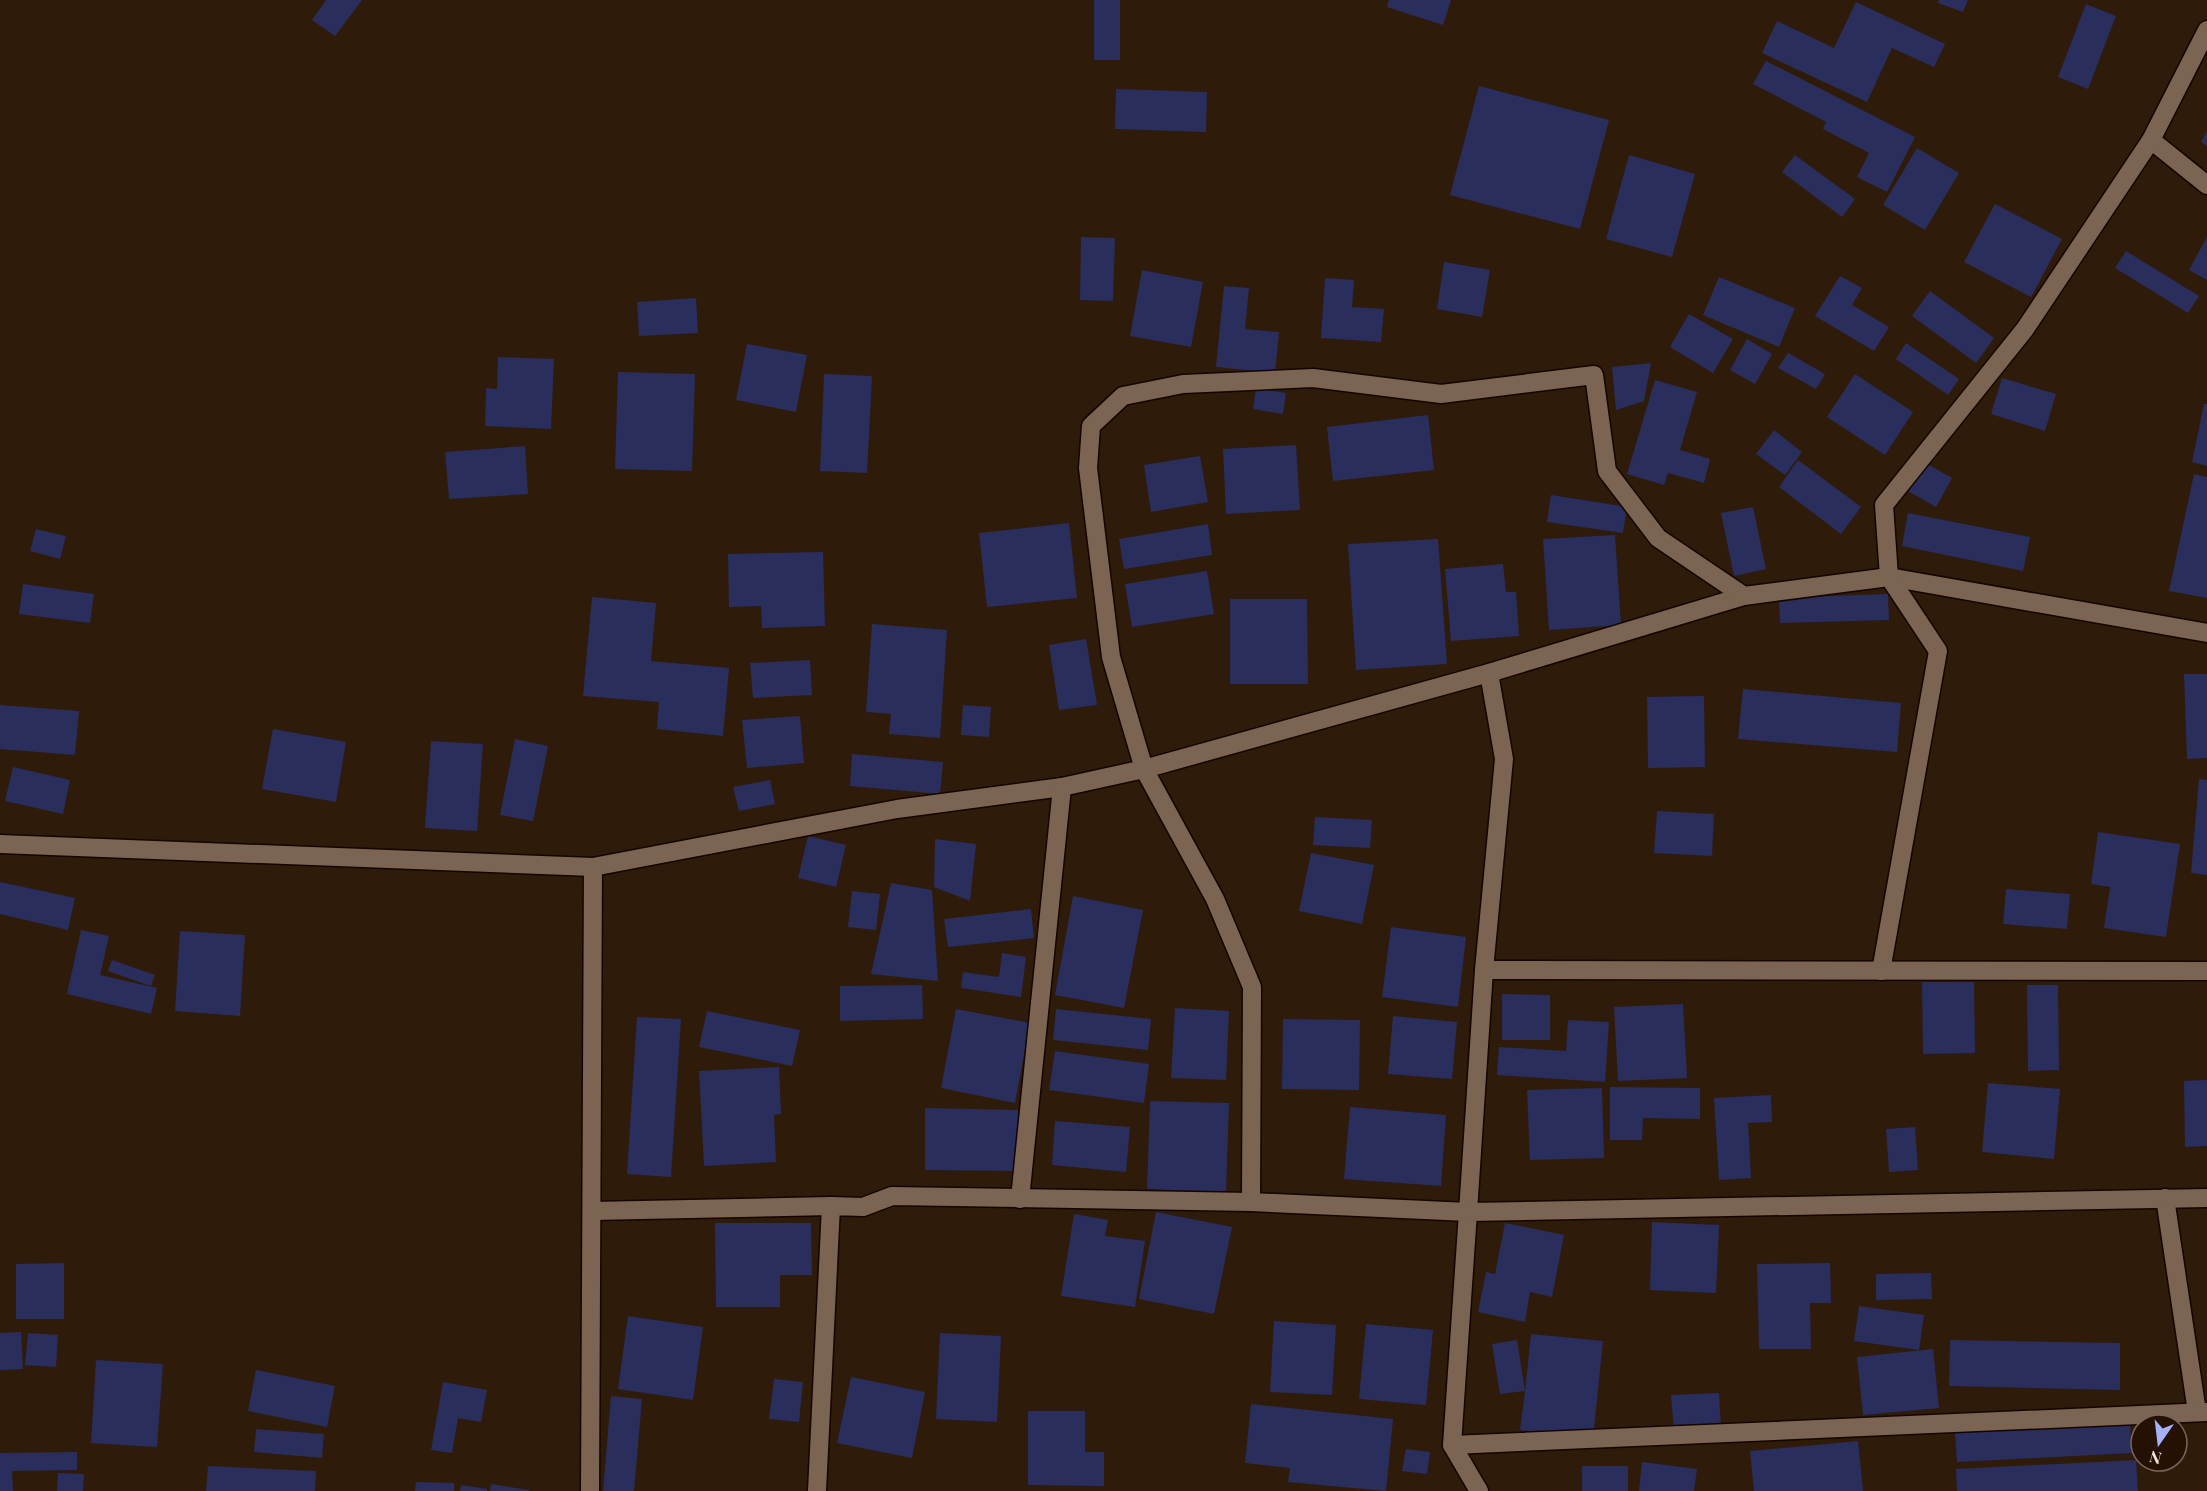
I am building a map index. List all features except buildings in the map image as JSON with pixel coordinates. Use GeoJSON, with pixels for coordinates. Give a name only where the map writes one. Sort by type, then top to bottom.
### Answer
{"type":"FeatureCollection","features":[{"type":"Feature","properties":{"kind":"street"},"geometry":{"type":"LineString","coordinates":[[1881,971],[1938,651],[1889,577],[1884,505],[2025,329],[2151,140],[2207,30]]}},
{"type":"Feature","properties":{"kind":"street"},"geometry":{"type":"LineString","coordinates":[[2151,140],[2207,185]]}},
{"type":"Feature","properties":{"kind":"street"},"geometry":{"type":"LineString","coordinates":[[1251,1202],[1252,987],[1215,899],[1144,769],[1111,657],[1088,468],[1091,426],[1123,396],[1184,384],[1313,378],[1441,394],[1594,375],[1607,471],[1658,538],[1743,596]]}},
{"type":"Feature","properties":{"kind":"street"},"geometry":{"type":"LineString","coordinates":[[0,844],[593,867],[897,809],[1062,787],[1144,769],[1489,673],[1743,596],[1889,577],[2207,633]]}},
{"type":"Feature","properties":{"kind":"street"},"geometry":{"type":"LineString","coordinates":[[1479,1491],[1452,1445],[1484,970],[1504,759],[1489,673]]}},
{"type":"Feature","properties":{"kind":"street"},"geometry":{"type":"LineString","coordinates":[[1020,1199],[1062,787]]}},
{"type":"Feature","properties":{"kind":"street"},"geometry":{"type":"LineString","coordinates":[[590,1491],[593,867]]}},
{"type":"Feature","properties":{"kind":"street"},"geometry":{"type":"LineString","coordinates":[[1484,970],[2207,971]]}},
{"type":"Feature","properties":{"kind":"street"},"geometry":{"type":"LineString","coordinates":[[592,1210],[863,1207],[892,1196],[1251,1202],[1468,1212],[2207,1198]]}},
{"type":"Feature","properties":{"kind":"street"},"geometry":{"type":"LineString","coordinates":[[1452,1445],[2202,1412],[2165,1198]]}},
{"type":"Feature","properties":{"kind":"street"},"geometry":{"type":"LineString","coordinates":[[817,1491],[831,1206]]}}]}
